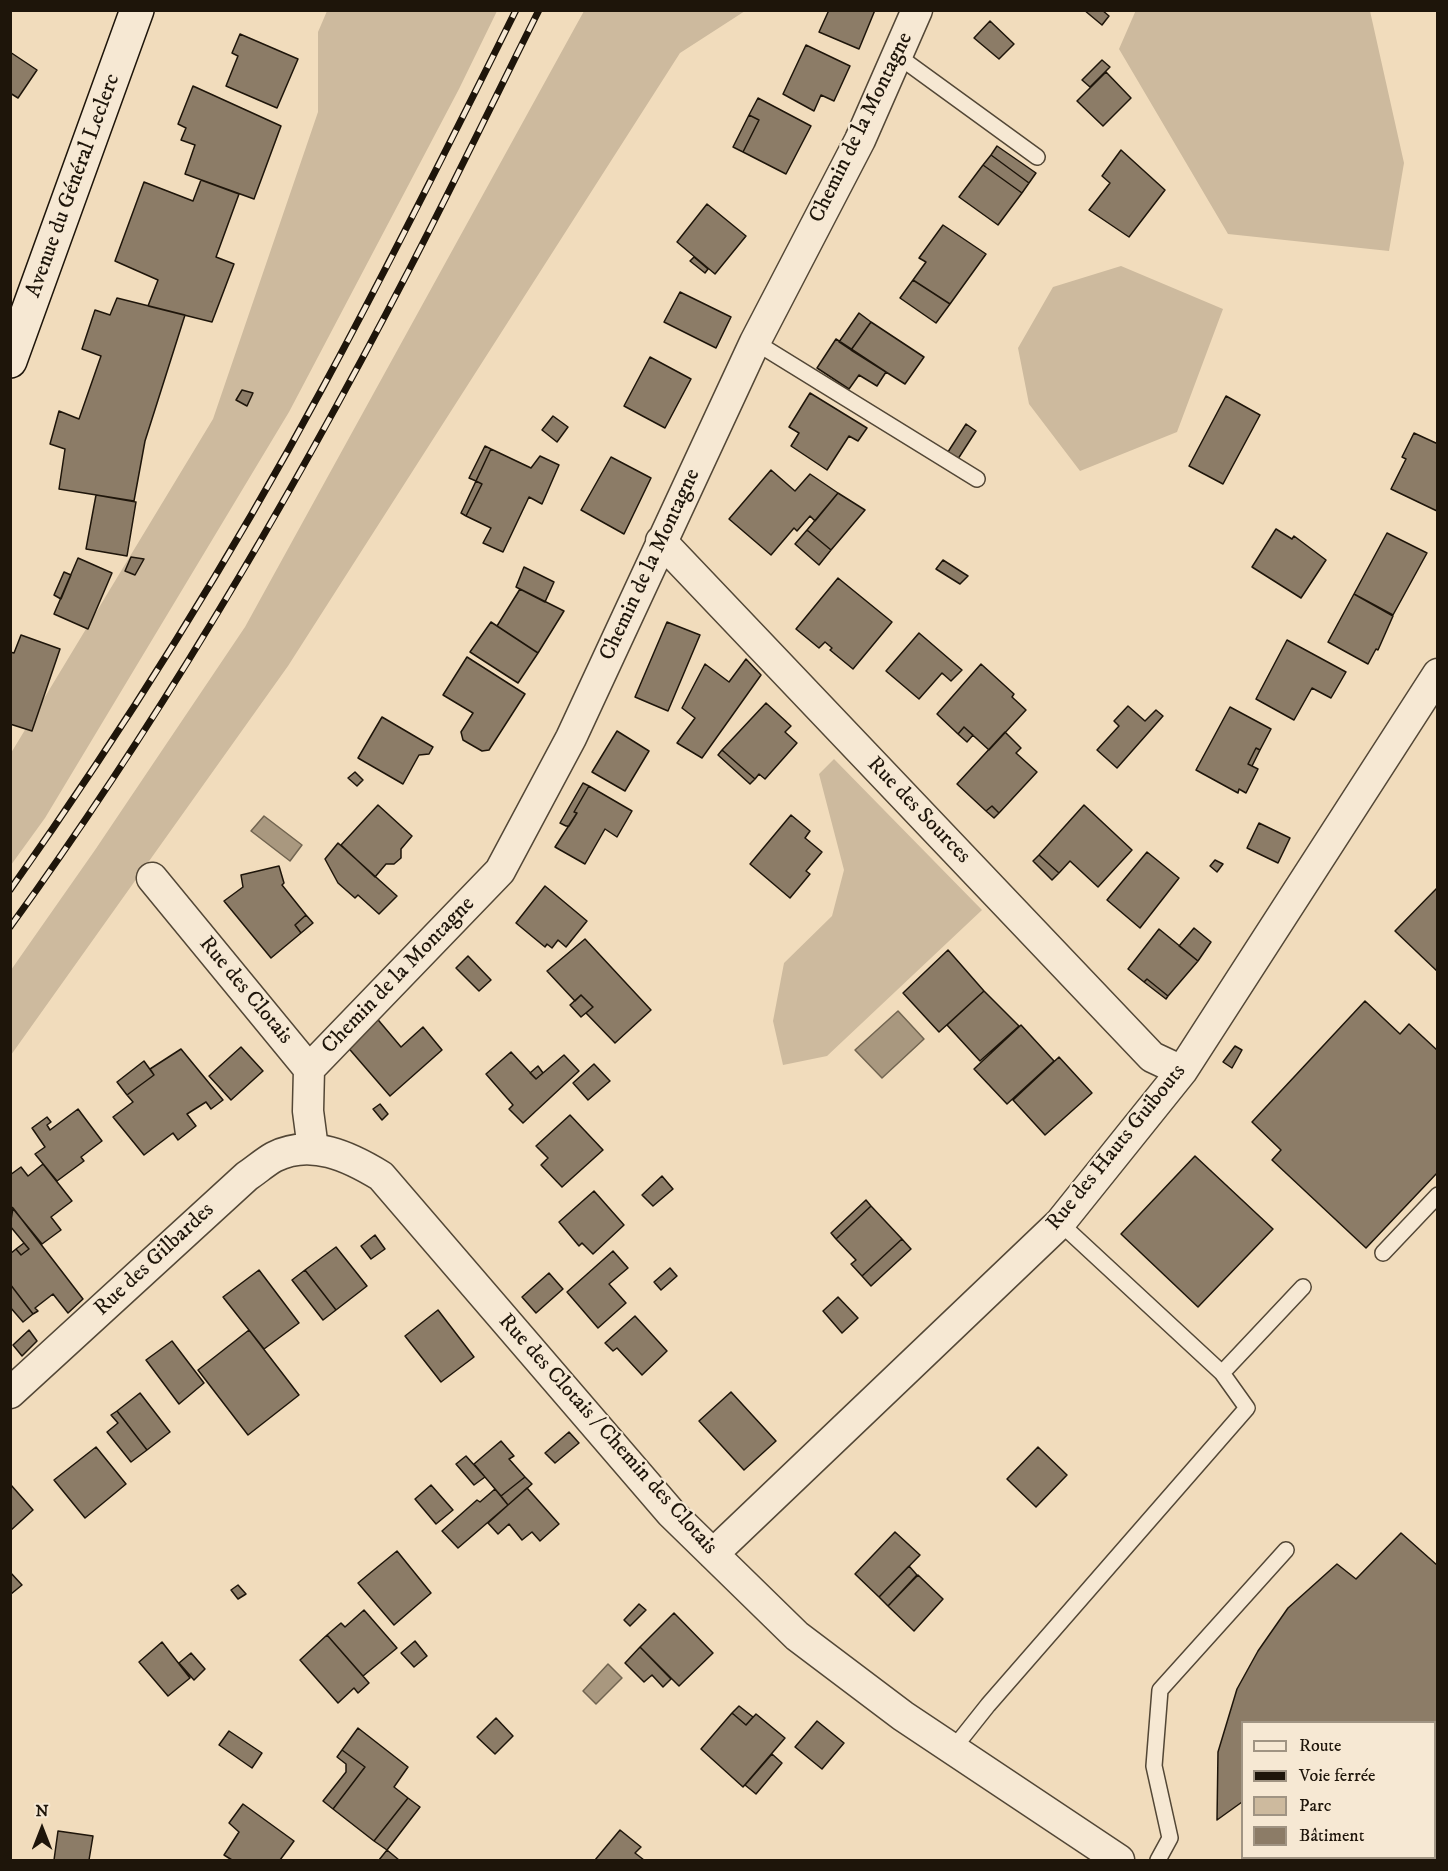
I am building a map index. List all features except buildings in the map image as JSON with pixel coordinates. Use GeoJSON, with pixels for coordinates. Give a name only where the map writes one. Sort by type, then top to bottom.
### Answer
{"type":"FeatureCollection","features":[{"type":"Feature","properties":{"kind":"main road","name":"Avenue du Général Leclerc"},"geometry":{"type":"LineString","coordinates":[[10,361],[137,10]]}},
{"type":"Feature","properties":{"kind":"street","name":"Chemin de la Montagne"},"geometry":{"type":"LineString","coordinates":[[309,1069],[500,871],[571,738],[755,342],[860,140],[917,10]]}},
{"type":"Feature","properties":{"kind":"street","name":"Rue des Sources"},"geometry":{"type":"LineString","coordinates":[[661,541],[1152,1057],[1182,1071]]}},
{"type":"Feature","properties":{"kind":"street","name":"Rue des Hauts Guibouts"},"geometry":{"type":"LineString","coordinates":[[713,1554],[1060,1223],[1182,1071],[1437,674]]}},
{"type":"Feature","properties":{"kind":"street","name":"Rue des Clotais"},"geometry":{"type":"LineString","coordinates":[[152,878],[309,1069]]}},
{"type":"Feature","properties":{"kind":"street"},"geometry":{"type":"LineString","coordinates":[[309,1069],[308,1111],[313,1149]]}},
{"type":"Feature","properties":{"kind":"street","name":"Rue des Gilbardes"},"geometry":{"type":"LineString","coordinates":[[10,1393],[247,1176],[276,1156],[313,1149]]}},
{"type":"Feature","properties":{"kind":"street","name":"Rue des Clotais / Chemin des Clotais"},"geometry":{"type":"LineString","coordinates":[[313,1149],[350,1157],[381,1176],[671,1513],[798,1636],[903,1716],[1119,1860]]}},
{"type":"Feature","properties":{"kind":"lane"},"geometry":{"type":"LineString","coordinates":[[898,56],[1037,157]]}},
{"type":"Feature","properties":{"kind":"lane"},"geometry":{"type":"LineString","coordinates":[[755,342],[977,479]]}},
{"type":"Feature","properties":{"kind":"lane"},"geometry":{"type":"LineString","coordinates":[[1383,1253],[1437,1195]]}},
{"type":"Feature","properties":{"kind":"lane"},"geometry":{"type":"LineString","coordinates":[[953,1749],[988,1705],[1247,1408],[1222,1373],[1060,1223]]}},
{"type":"Feature","properties":{"kind":"lane"},"geometry":{"type":"LineString","coordinates":[[1222,1373],[1303,1287]]}},
{"type":"Feature","properties":{"kind":"lane"},"geometry":{"type":"LineString","coordinates":[[1158,1860],[1170,1838],[1154,1766],[1160,1690],[1286,1550]]}},
{"type":"Feature","properties":{"kind":"green space"},"geometry":{"type":"Polygon","coordinates":[[[1136,10],[1370,11],[1404,163],[1389,251],[1228,234],[1119,49],[1136,10]]]}},
{"type":"Feature","properties":{"kind":"green space"},"geometry":{"type":"Polygon","coordinates":[[[327,11],[497,11],[459,89],[289,412],[45,818],[11,865],[11,753],[213,419],[318,112],[318,32],[327,11]]]}},
{"type":"Feature","properties":{"kind":"green space"},"geometry":{"type":"Polygon","coordinates":[[[584,11],[745,11],[680,53],[288,666],[11,1055],[11,970],[245,627],[584,11]]]}},
{"type":"Feature","properties":{"kind":"green space"},"geometry":{"type":"Polygon","coordinates":[[[1121,266],[1223,309],[1177,432],[1080,471],[1029,404],[1018,348],[1053,287],[1121,266]]]}},
{"type":"Feature","properties":{"kind":"green space"},"geometry":{"type":"Polygon","coordinates":[[[834,759],[982,910],[827,1056],[783,1065],[773,1021],[784,963],[832,916],[844,870],[819,774],[834,759]]]}},
{"type":"Feature","properties":{"kind":"shaded area"},"geometry":{"type":"Polygon","coordinates":[[[264,816],[302,845],[290,861],[251,831],[264,816]]]}},
{"type":"Feature","properties":{"kind":"shaded area"},"geometry":{"type":"Polygon","coordinates":[[[898,1011],[924,1039],[882,1078],[855,1050],[898,1011]]]}},
{"type":"Feature","properties":{"kind":"shaded area"},"geometry":{"type":"Polygon","coordinates":[[[608,1664],[622,1678],[596,1704],[583,1691],[608,1664]]]}},
{"type":"Feature","properties":{"kind":"railway"},"geometry":{"type":"LineString","coordinates":[[10,890],[94,768],[174,643],[287,452],[373,294],[516,10]]}},
{"type":"Feature","properties":{"kind":"railway"},"geometry":{"type":"LineString","coordinates":[[10,927],[120,768],[172,687],[271,522],[410,268],[539,10]]}}]}
